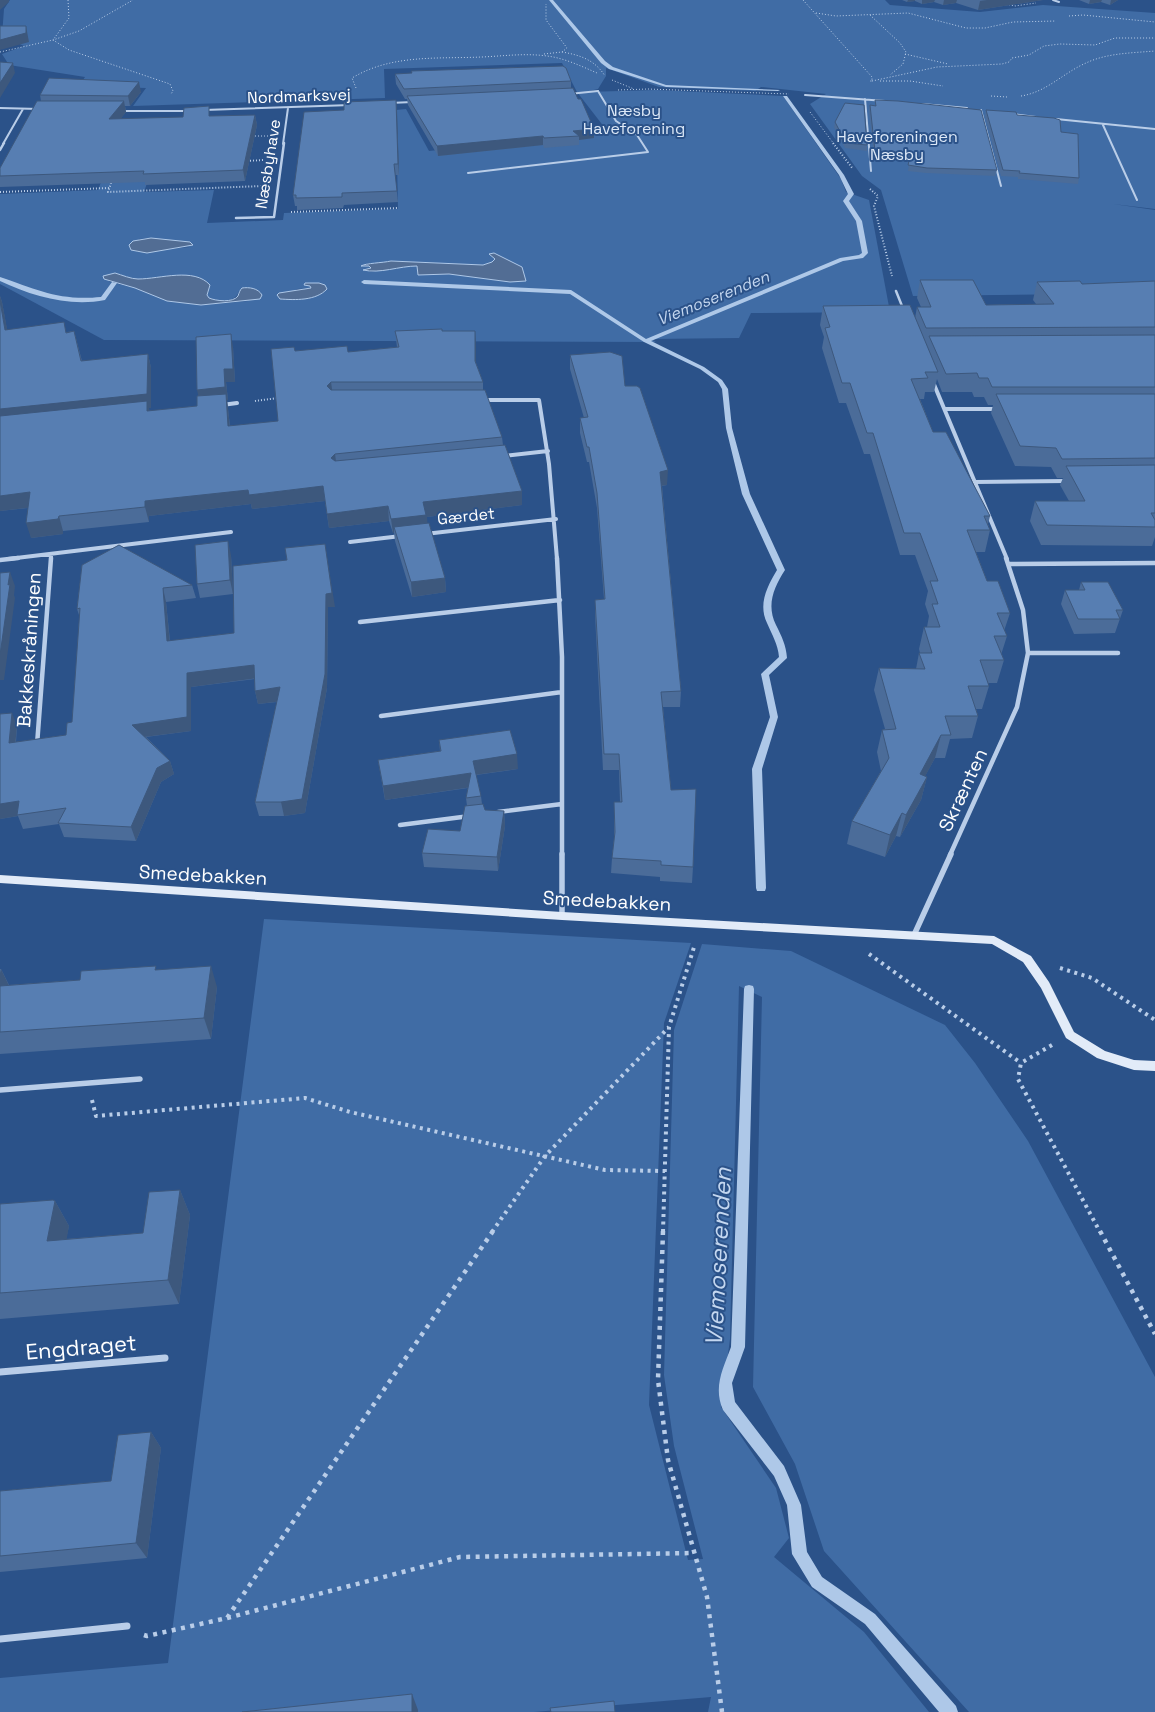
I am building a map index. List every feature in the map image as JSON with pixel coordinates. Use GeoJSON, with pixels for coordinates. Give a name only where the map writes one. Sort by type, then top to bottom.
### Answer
{"type":"FeatureCollection","features":[{"type":"Feature","properties":{"kind":"street"},"geometry":{"type":"LineString","coordinates":[[1053,0],[1059,2]]}},
{"type":"Feature","properties":{"kind":"street"},"geometry":{"type":"LineString","coordinates":[[560,95],[598,91]]}},
{"type":"Feature","properties":{"kind":"street"},"geometry":{"type":"LineString","coordinates":[[383,104],[422,102]]}},
{"type":"Feature","properties":{"kind":"street","name":"Nordmarksvej"},"geometry":{"type":"LineString","coordinates":[[200,110],[354,105]]}},
{"type":"Feature","properties":{"kind":"street"},"geometry":{"type":"LineString","coordinates":[[0,108],[42,109]]}},
{"type":"Feature","properties":{"kind":"street","name":"Næsbyhave"},"geometry":{"type":"LineString","coordinates":[[236,218],[274,217],[288,108]]}},
{"type":"Feature","properties":{"kind":"street"},"geometry":{"type":"LineString","coordinates":[[0,150],[23,109]]}},
{"type":"Feature","properties":{"kind":"street"},"geometry":{"type":"LineString","coordinates":[[118,111],[190,110]]}},
{"type":"Feature","properties":{"kind":"street"},"geometry":{"type":"LineString","coordinates":[[896,292],[906,317]]}},
{"type":"Feature","properties":{"kind":"street","name":"Skrænten"},"geometry":{"type":"LineString","coordinates":[[914,935],[1017,708],[1028,653],[1023,610],[1009,564],[931,375]]}},
{"type":"Feature","properties":{"kind":"street"},"geometry":{"type":"LineString","coordinates":[[480,400],[538,400],[548,451],[556,519],[560,600],[562,916]]}},
{"type":"Feature","properties":{"kind":"street"},"geometry":{"type":"LineString","coordinates":[[218,405],[237,403]]}},
{"type":"Feature","properties":{"kind":"street"},"geometry":{"type":"LineString","coordinates":[[945,409],[1002,409]]}},
{"type":"Feature","properties":{"kind":"street"},"geometry":{"type":"LineString","coordinates":[[500,456],[548,451]]}},
{"type":"Feature","properties":{"kind":"street"},"geometry":{"type":"LineString","coordinates":[[975,482],[1070,481]]}},
{"type":"Feature","properties":{"kind":"street","name":"Gærdet"},"geometry":{"type":"LineString","coordinates":[[418,534],[556,519]]}},
{"type":"Feature","properties":{"kind":"street","name":"Bakkeskråningen"},"geometry":{"type":"LineString","coordinates":[[0,560],[231,532]]}},
{"type":"Feature","properties":{"kind":"street"},"geometry":{"type":"LineString","coordinates":[[350,542],[409,536]]}},
{"type":"Feature","properties":{"kind":"street","name":"Bakkeskråningen"},"geometry":{"type":"LineString","coordinates":[[37,748],[51,554]]}},
{"type":"Feature","properties":{"kind":"street"},"geometry":{"type":"LineString","coordinates":[[1009,564],[1155,563]]}},
{"type":"Feature","properties":{"kind":"street"},"geometry":{"type":"LineString","coordinates":[[360,622],[560,600]]}},
{"type":"Feature","properties":{"kind":"street"},"geometry":{"type":"LineString","coordinates":[[1028,653],[1118,653]]}},
{"type":"Feature","properties":{"kind":"street"},"geometry":{"type":"LineString","coordinates":[[381,716],[562,692]]}},
{"type":"Feature","properties":{"kind":"street"},"geometry":{"type":"LineString","coordinates":[[495,812],[562,804]]}},
{"type":"Feature","properties":{"kind":"street"},"geometry":{"type":"LineString","coordinates":[[400,825],[476,815]]}},
{"type":"Feature","properties":{"kind":"street","name":"Smedebakken"},"geometry":{"type":"LineString","coordinates":[[0,879],[562,916],[994,940],[1027,959],[1045,985],[1070,1035]]}},
{"type":"Feature","properties":{"kind":"street"},"geometry":{"type":"LineString","coordinates":[[1070,1035],[1101,1055],[1134,1065],[1155,1066]]}},
{"type":"Feature","properties":{"kind":"street"},"geometry":{"type":"LineString","coordinates":[[0,1090],[140,1078]]}},
{"type":"Feature","properties":{"kind":"street","name":"Engdraget"},"geometry":{"type":"LineString","coordinates":[[0,1372],[165,1358]]}},
{"type":"Feature","properties":{"kind":"street"},"geometry":{"type":"LineString","coordinates":[[0,1639],[127,1626]]}},
{"type":"Feature","properties":{"kind":"lane"},"geometry":{"type":"LineString","coordinates":[[468,173],[648,152],[637,135],[616,120],[598,91]]}},
{"type":"Feature","properties":{"kind":"lane"},"geometry":{"type":"LineString","coordinates":[[805,95],[892,101]]}},
{"type":"Feature","properties":{"kind":"lane"},"geometry":{"type":"LineString","coordinates":[[864,99],[871,171]]}},
{"type":"Feature","properties":{"kind":"lane"},"geometry":{"type":"LineString","coordinates":[[919,103],[972,109]]}},
{"type":"Feature","properties":{"kind":"lane"},"geometry":{"type":"LineString","coordinates":[[981,110],[1001,186]]}},
{"type":"Feature","properties":{"kind":"lane"},"geometry":{"type":"LineString","coordinates":[[1009,114],[1037,117]]}},
{"type":"Feature","properties":{"kind":"lane"},"geometry":{"type":"LineString","coordinates":[[1056,119],[1155,129]]}},
{"type":"Feature","properties":{"kind":"lane"},"geometry":{"type":"LineString","coordinates":[[1103,125],[1137,200]]}},
{"type":"Feature","properties":{"kind":"path"},"geometry":{"type":"LineString","coordinates":[[53,40],[69,18],[68,0]]}},
{"type":"Feature","properties":{"kind":"path"},"geometry":{"type":"LineString","coordinates":[[0,52],[53,40],[79,30],[133,0]]}},
{"type":"Feature","properties":{"kind":"path"},"geometry":{"type":"LineString","coordinates":[[1002,3],[1015,6],[1037,3]]}},
{"type":"Feature","properties":{"kind":"path"},"geometry":{"type":"LineString","coordinates":[[546,4],[546,20],[567,48],[562,52]]}},
{"type":"Feature","properties":{"kind":"path"},"geometry":{"type":"LineString","coordinates":[[815,12],[836,16],[908,13],[966,28],[986,28],[1013,22],[1056,21],[1070,16],[1083,15],[1155,22]]}},
{"type":"Feature","properties":{"kind":"path"},"geometry":{"type":"LineString","coordinates":[[870,14],[873,19],[900,43],[905,54],[903,64],[888,77]]}},
{"type":"Feature","properties":{"kind":"path"},"geometry":{"type":"LineString","coordinates":[[947,87],[910,81],[872,81],[955,65],[1002,64],[1009,62],[1012,58],[1029,55],[1044,46],[1060,44],[1095,45],[1115,38],[1155,38]]}},
{"type":"Feature","properties":{"kind":"path"},"geometry":{"type":"LineString","coordinates":[[53,40],[69,50],[170,84],[173,91],[167,99]]}},
{"type":"Feature","properties":{"kind":"path"},"geometry":{"type":"LineString","coordinates":[[1019,96],[1039,92],[1087,63],[1119,55],[1155,50]]}},
{"type":"Feature","properties":{"kind":"path"},"geometry":{"type":"LineString","coordinates":[[353,90],[357,87],[352,78],[360,72],[392,62],[539,55],[562,52],[586,58],[602,70],[606,77]]}},
{"type":"Feature","properties":{"kind":"path"},"geometry":{"type":"LineString","coordinates":[[905,54],[955,65]]}},
{"type":"Feature","properties":{"kind":"path"},"geometry":{"type":"LineString","coordinates":[[539,55],[567,60],[634,89]]}},
{"type":"Feature","properties":{"kind":"path"},"geometry":{"type":"LineString","coordinates":[[598,91],[634,89],[805,95]]}},
{"type":"Feature","properties":{"kind":"path"},"geometry":{"type":"LineString","coordinates":[[987,95],[1010,97]]}},
{"type":"Feature","properties":{"kind":"path"},"geometry":{"type":"LineString","coordinates":[[245,136],[284,135]]}},
{"type":"Feature","properties":{"kind":"path"},"geometry":{"type":"LineString","coordinates":[[243,161],[281,159]]}},
{"type":"Feature","properties":{"kind":"path"},"geometry":{"type":"LineString","coordinates":[[114,173],[108,192],[278,185]]}},
{"type":"Feature","properties":{"kind":"path"},"geometry":{"type":"LineString","coordinates":[[0,192],[109,188]]}},
{"type":"Feature","properties":{"kind":"path"},"geometry":{"type":"LineString","coordinates":[[274,213],[398,208]]}},
{"type":"Feature","properties":{"kind":"path"},"geometry":{"type":"LineString","coordinates":[[237,403],[284,398]]}},
{"type":"Feature","properties":{"kind":"path"},"geometry":{"type":"LineString","coordinates":[[702,923],[668,1027],[658,1380],[668,1460],[707,1597],[722,1712]]}},
{"type":"Feature","properties":{"kind":"path"},"geometry":{"type":"LineString","coordinates":[[868,953],[1021,1063]]}},
{"type":"Feature","properties":{"kind":"path"},"geometry":{"type":"LineString","coordinates":[[1027,959],[1092,978],[1155,1020]]}},
{"type":"Feature","properties":{"kind":"path"},"geometry":{"type":"LineString","coordinates":[[227,1618],[545,1156],[668,1027]]}},
{"type":"Feature","properties":{"kind":"path"},"geometry":{"type":"LineString","coordinates":[[1070,1035],[1021,1063],[1018,1079],[1155,1334]]}},
{"type":"Feature","properties":{"kind":"path"},"geometry":{"type":"LineString","coordinates":[[88,1083],[96,1116],[305,1098],[350,1112],[605,1170],[665,1171]]}},
{"type":"Feature","properties":{"kind":"path"},"geometry":{"type":"LineString","coordinates":[[127,1626],[147,1636],[227,1618],[460,1556],[694,1553]]}},
{"type":"Feature","properties":{"kind":"green space"},"geometry":{"type":"Polygon","coordinates":[[[10,0],[885,0],[890,5],[980,12],[1043,5],[1155,13],[1155,209],[1113,204],[1155,210],[1155,293],[913,296],[881,190],[862,176],[810,104],[826,94],[761,87],[755,91],[659,87],[606,68],[606,76],[598,89],[585,92],[656,90],[783,96],[841,179],[846,192],[869,200],[890,312],[751,313],[739,338],[651,339],[656,342],[104,340],[0,284],[0,194],[98,190],[126,118],[169,118],[144,192],[214,190],[207,223],[283,220],[284,213],[398,209],[396,110],[406,109],[429,151],[608,132],[577,92],[562,63],[384,69],[385,98],[133,106],[146,88],[79,86],[85,77],[9,65],[2,54],[24,46],[2,36],[4,9],[10,0]],[[151,238],[139,239],[137,252],[190,247],[151,238]],[[494,253],[495,259],[492,263],[483,265],[391,261],[378,264],[367,263],[372,268],[364,269],[371,272],[402,266],[417,266],[418,275],[449,274],[510,282],[522,267],[494,253]],[[115,273],[104,276],[110,282],[135,288],[167,301],[201,305],[248,301],[239,291],[231,300],[222,301],[209,298],[207,295],[210,285],[195,276],[176,275],[138,279],[115,273]],[[306,283],[305,285],[311,288],[297,289],[280,299],[311,298],[327,289],[319,283],[306,283]]]}},
{"type":"Feature","properties":{"kind":"green space"},"geometry":{"type":"Polygon","coordinates":[[[264,919],[691,943],[664,1023],[649,1405],[688,1560],[703,1559],[674,1446],[664,1375],[674,1030],[702,944],[791,951],[945,1025],[975,1063],[1028,1141],[1155,1377],[1155,1712],[969,1712],[824,1551],[795,1464],[753,1387],[762,997],[739,986],[730,1339],[721,1407],[776,1488],[789,1538],[774,1557],[864,1632],[929,1712],[708,1712],[711,1697],[534,1712],[0,1712],[0,1678],[168,1663],[264,919]]]}},
{"type":"Feature","properties":{"kind":"shaded area"},"geometry":{"type":"Polygon","coordinates":[[[151,238],[190,242],[193,245],[147,253],[131,250],[129,245],[133,241],[151,238]]]}},
{"type":"Feature","properties":{"kind":"shaded area"},"geometry":{"type":"Polygon","coordinates":[[[494,253],[522,267],[526,281],[510,282],[449,274],[418,275],[417,266],[369,271],[363,270],[371,268],[369,266],[361,266],[391,261],[483,265],[495,259],[489,254],[494,253]]]}},
{"type":"Feature","properties":{"kind":"shaded area"},"geometry":{"type":"Polygon","coordinates":[[[115,273],[138,279],[176,275],[195,276],[210,285],[207,295],[209,298],[216,300],[232,300],[238,296],[242,288],[253,288],[262,295],[260,299],[201,305],[167,301],[135,288],[104,279],[103,276],[115,273]]]}},
{"type":"Feature","properties":{"kind":"shaded area"},"geometry":{"type":"Polygon","coordinates":[[[305,283],[319,283],[325,285],[327,289],[317,296],[305,299],[280,299],[277,295],[279,293],[311,288],[304,285],[305,283]]]}},
{"type":"Feature","properties":{"kind":"building"},"geometry":{"type":"Polygon","coordinates":[[[0,26],[26,26],[26,33],[0,40],[0,26]]]}},
{"type":"Feature","properties":{"kind":"building"},"geometry":{"type":"Polygon","coordinates":[[[0,62],[13,63],[0,83],[0,62]]]}},
{"type":"Feature","properties":{"kind":"building"},"geometry":{"type":"Polygon","coordinates":[[[563,66],[566,68],[571,81],[404,89],[395,74],[412,73],[411,71],[563,66]]]}},
{"type":"Feature","properties":{"kind":"building"},"geometry":{"type":"Polygon","coordinates":[[[49,78],[139,82],[128,96],[40,95],[49,78]]]}},
{"type":"Feature","properties":{"kind":"building"},"geometry":{"type":"Polygon","coordinates":[[[573,88],[578,99],[581,99],[594,129],[573,131],[579,136],[544,138],[543,136],[437,146],[407,96],[573,88]]]}},
{"type":"Feature","properties":{"kind":"building"},"geometry":{"type":"Polygon","coordinates":[[[396,100],[398,164],[394,164],[397,191],[342,193],[342,197],[296,198],[296,195],[293,195],[304,112],[344,110],[344,102],[396,100]]]}},
{"type":"Feature","properties":{"kind":"building"},"geometry":{"type":"Polygon","coordinates":[[[875,100],[981,110],[997,170],[927,168],[908,165],[911,153],[875,151],[870,105],[876,106],[875,100]]]}},
{"type":"Feature","properties":{"kind":"building"},"geometry":{"type":"Polygon","coordinates":[[[37,101],[124,101],[109,119],[183,117],[184,108],[209,106],[209,116],[255,115],[243,170],[143,174],[144,171],[0,176],[0,168],[37,101]]]}},
{"type":"Feature","properties":{"kind":"building"},"geometry":{"type":"Polygon","coordinates":[[[845,103],[864,105],[867,145],[846,143],[835,122],[845,103]]]}},
{"type":"Feature","properties":{"kind":"building"},"geometry":{"type":"Polygon","coordinates":[[[986,110],[1016,112],[1017,115],[1060,120],[1061,132],[1078,134],[1079,178],[1003,170],[986,110]]]}},
{"type":"Feature","properties":{"kind":"building"},"geometry":{"type":"Polygon","coordinates":[[[920,280],[973,280],[986,305],[1054,304],[1037,282],[1080,281],[1082,284],[1155,281],[1155,327],[926,328],[917,307],[931,307],[920,280]]]}},
{"type":"Feature","properties":{"kind":"building"},"geometry":{"type":"Polygon","coordinates":[[[0,301],[5,330],[64,322],[66,333],[74,331],[81,361],[148,354],[147,394],[0,409],[0,301]]]}},
{"type":"Feature","properties":{"kind":"building"},"geometry":{"type":"Polygon","coordinates":[[[910,305],[938,372],[925,372],[928,378],[911,379],[933,432],[946,432],[990,516],[984,516],[990,530],[967,530],[987,581],[998,581],[1010,613],[997,613],[1007,636],[994,636],[1004,660],[980,660],[989,686],[968,686],[978,716],[945,716],[951,735],[941,735],[920,774],[927,777],[906,815],[902,813],[890,835],[852,821],[889,758],[882,730],[896,729],[879,668],[925,669],[919,653],[932,653],[924,627],[940,627],[932,604],[938,604],[930,581],[938,581],[920,533],[904,533],[873,433],[867,433],[850,383],[842,383],[825,328],[830,327],[823,306],[910,305]]]}},
{"type":"Feature","properties":{"kind":"building"},"geometry":{"type":"Polygon","coordinates":[[[442,329],[442,331],[475,331],[475,361],[483,382],[331,382],[327,386],[331,390],[485,390],[502,437],[335,454],[331,458],[335,461],[505,445],[522,491],[423,502],[426,515],[391,519],[388,506],[327,514],[323,486],[249,495],[248,490],[145,501],[145,507],[59,516],[58,519],[26,523],[30,492],[0,496],[0,416],[147,401],[147,411],[197,406],[197,396],[226,394],[228,426],[278,421],[271,349],[294,347],[295,351],[347,346],[348,352],[399,347],[395,331],[442,329]]]}},
{"type":"Feature","properties":{"kind":"building"},"geometry":{"type":"Polygon","coordinates":[[[231,334],[233,369],[224,369],[225,387],[197,390],[196,337],[231,334]]]}},
{"type":"Feature","properties":{"kind":"building"},"geometry":{"type":"Polygon","coordinates":[[[1155,335],[1155,387],[992,387],[988,378],[979,378],[977,373],[946,374],[929,336],[1155,335]]]}},
{"type":"Feature","properties":{"kind":"building"},"geometry":{"type":"Polygon","coordinates":[[[610,352],[622,356],[625,386],[637,386],[640,388],[668,470],[660,472],[681,691],[661,692],[671,790],[696,789],[693,867],[661,865],[661,861],[612,858],[615,832],[614,802],[622,802],[619,754],[604,754],[595,600],[605,599],[597,493],[589,447],[587,447],[580,418],[588,417],[570,355],[610,352]]]}},
{"type":"Feature","properties":{"kind":"building"},"geometry":{"type":"Polygon","coordinates":[[[996,394],[1155,394],[1155,458],[1062,459],[1056,448],[1020,446],[996,394]]]}},
{"type":"Feature","properties":{"kind":"building"},"geometry":{"type":"Polygon","coordinates":[[[1155,465],[1155,513],[1151,513],[1155,520],[1155,527],[1047,525],[1035,501],[1085,501],[1066,466],[1155,465]]]}},
{"type":"Feature","properties":{"kind":"building"},"geometry":{"type":"Polygon","coordinates":[[[429,523],[445,578],[411,582],[394,527],[429,523]]]}},
{"type":"Feature","properties":{"kind":"building"},"geometry":{"type":"Polygon","coordinates":[[[228,541],[230,580],[197,584],[195,545],[228,541]]]}},
{"type":"Feature","properties":{"kind":"building"},"geometry":{"type":"Polygon","coordinates":[[[325,544],[332,593],[326,594],[325,674],[302,799],[281,802],[255,802],[280,687],[255,691],[254,665],[187,673],[187,717],[132,725],[170,761],[157,768],[131,827],[58,823],[66,808],[17,815],[19,801],[0,804],[0,714],[12,713],[9,743],[66,735],[67,723],[72,722],[80,608],[77,609],[82,565],[119,545],[192,585],[163,588],[167,641],[234,633],[233,566],[287,560],[285,548],[325,544]]]}},
{"type":"Feature","properties":{"kind":"building"},"geometry":{"type":"Polygon","coordinates":[[[10,572],[8,585],[10,584],[0,655],[0,573],[10,572]]]}},
{"type":"Feature","properties":{"kind":"building"},"geometry":{"type":"Polygon","coordinates":[[[1081,582],[1108,582],[1123,610],[1116,610],[1120,619],[1078,619],[1065,590],[1085,590],[1081,582]]]}},
{"type":"Feature","properties":{"kind":"building"},"geometry":{"type":"Polygon","coordinates":[[[510,730],[517,754],[473,761],[481,796],[466,798],[471,773],[383,786],[378,760],[441,751],[439,740],[510,730]]]}},
{"type":"Feature","properties":{"kind":"building"},"geometry":{"type":"Polygon","coordinates":[[[483,804],[485,810],[504,811],[497,857],[422,853],[428,829],[460,831],[465,806],[483,804]]]}},
{"type":"Feature","properties":{"kind":"building"},"geometry":{"type":"Polygon","coordinates":[[[156,966],[155,970],[211,966],[204,1018],[0,1032],[0,986],[80,980],[81,971],[156,966]]]}},
{"type":"Feature","properties":{"kind":"building"},"geometry":{"type":"Polygon","coordinates":[[[180,1190],[168,1280],[0,1293],[0,1204],[55,1201],[47,1241],[143,1233],[149,1192],[180,1190]]]}},
{"type":"Feature","properties":{"kind":"building"},"geometry":{"type":"Polygon","coordinates":[[[151,1432],[136,1543],[0,1556],[0,1491],[111,1481],[118,1435],[151,1432]]]}},
{"type":"Feature","properties":{"kind":"building"},"geometry":{"type":"Polygon","coordinates":[[[412,1694],[412,1712],[242,1712],[412,1694]]]}},
{"type":"Feature","properties":{"kind":"building"},"geometry":{"type":"Polygon","coordinates":[[[614,1701],[615,1712],[551,1712],[550,1708],[614,1701]]]}},
{"type":"Feature","properties":{"kind":"waterway","name":"Viemoserenden"},"geometry":{"type":"LineString","coordinates":[[551,0],[603,62],[611,68],[666,86],[778,90]]}},
{"type":"Feature","properties":{"kind":"waterway","name":"Viemoserenden"},"geometry":{"type":"LineString","coordinates":[[646,341],[842,259],[861,257],[865,253],[859,221],[846,201],[851,194],[841,175],[785,97]]}},
{"type":"Feature","properties":{"kind":"waterway"},"geometry":{"type":"LineString","coordinates":[[0,279],[37,293],[77,300],[103,299],[114,283]]}},
{"type":"Feature","properties":{"kind":"waterway"},"geometry":{"type":"LineString","coordinates":[[364,282],[571,292],[646,341]]}},
{"type":"Feature","properties":{"kind":"waterway","name":"Viemoserenden"},"geometry":{"type":"LineString","coordinates":[[646,341],[702,368],[720,381],[725,389],[729,428],[746,494],[781,570],[772,585],[767,602],[768,614],[779,638],[783,650],[783,658],[765,674],[774,717],[757,769],[761,888]]}},
{"type":"Feature","properties":{"kind":"waterway","name":"Viemoserenden"},"geometry":{"type":"LineString","coordinates":[[749,989],[738,1347],[725,1383],[728,1405],[779,1471],[794,1505],[800,1554],[817,1582],[870,1619],[950,1712]]}},
{"type":"Feature","properties":{"kind":"park label","name":"Næsby Haveforening"},"geometry":{"type":"Point","coordinates":[634,119]}},
{"type":"Feature","properties":{"kind":"park label","name":"Haveforeningen Næsby"},"geometry":{"type":"Point","coordinates":[897,145]}}]}
